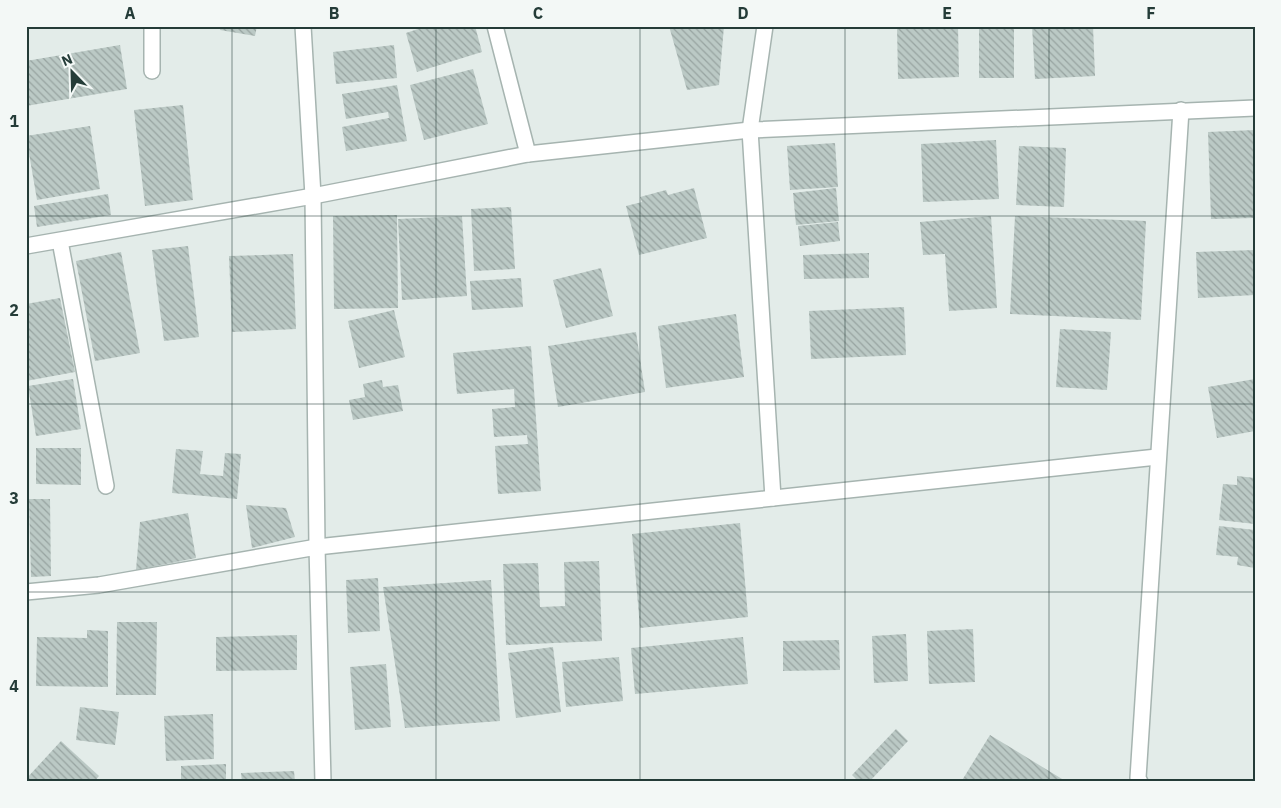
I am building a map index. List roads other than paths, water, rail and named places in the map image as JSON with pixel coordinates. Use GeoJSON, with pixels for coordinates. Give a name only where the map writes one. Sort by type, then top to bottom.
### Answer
{"type":"FeatureCollection","features":[{"type":"Feature","properties":{"kind":"street"},"geometry":{"type":"LineString","coordinates":[[152,26],[152,70]]}},
{"type":"Feature","properties":{"kind":"street"},"geometry":{"type":"LineString","coordinates":[[303,26],[313,196],[317,547],[323,782]]}},
{"type":"Feature","properties":{"kind":"street"},"geometry":{"type":"LineString","coordinates":[[495,26],[528,154]]}},
{"type":"Feature","properties":{"kind":"street"},"geometry":{"type":"LineString","coordinates":[[764,26],[750,130],[773,498]]}},
{"type":"Feature","properties":{"kind":"street"},"geometry":{"type":"LineString","coordinates":[[26,246],[313,196],[528,154],[750,130],[1255,108]]}},
{"type":"Feature","properties":{"kind":"street"},"geometry":{"type":"LineString","coordinates":[[1140,782],[1138,778],[1157,457],[1181,110]]}},
{"type":"Feature","properties":{"kind":"street"},"geometry":{"type":"LineString","coordinates":[[60,241],[106,486]]}},
{"type":"Feature","properties":{"kind":"street"},"geometry":{"type":"LineString","coordinates":[[26,592],[99,585],[317,547],[1157,457]]}}]}
